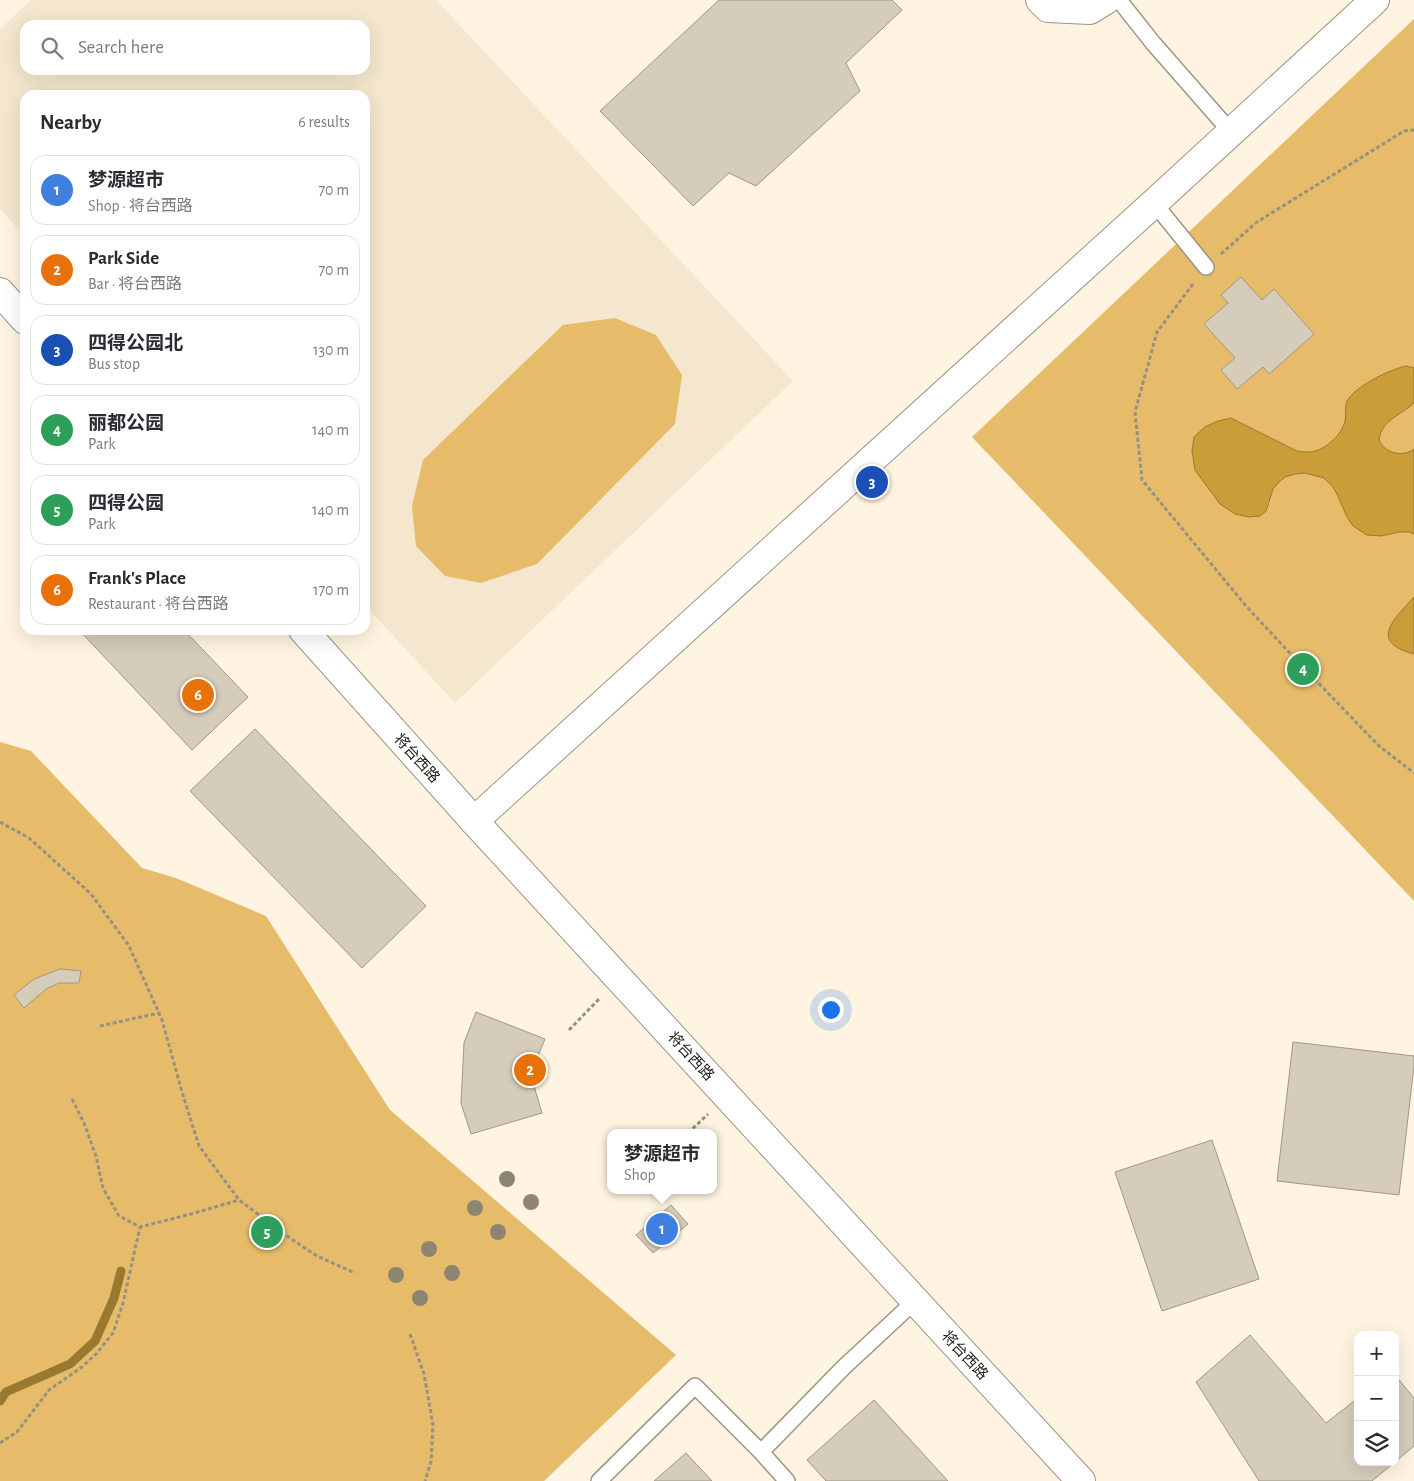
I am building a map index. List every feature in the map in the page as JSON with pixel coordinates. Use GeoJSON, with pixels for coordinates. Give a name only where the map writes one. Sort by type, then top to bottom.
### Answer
{"type":"FeatureCollection","features":[{"type":"Feature","properties":{"kind":"street"},"geometry":{"type":"LineString","coordinates":[[1040,0],[1048,8],[1090,10],[1106,0]]}},
{"type":"Feature","properties":{"kind":"street"},"geometry":{"type":"LineString","coordinates":[[474,821],[1375,0]]}},
{"type":"Feature","properties":{"kind":"street"},"geometry":{"type":"LineString","coordinates":[[0,292],[20,314]]}},
{"type":"Feature","properties":{"kind":"street","name":"将台西路"},"geometry":{"type":"LineString","coordinates":[[307,635],[474,821],[1081,1481]]}},
{"type":"Feature","properties":{"kind":"lane"},"geometry":{"type":"LineString","coordinates":[[1120,0],[1153,43],[1231,132]]}},
{"type":"Feature","properties":{"kind":"lane"},"geometry":{"type":"LineString","coordinates":[[1154,203],[1206,267]]}},
{"type":"Feature","properties":{"kind":"lane"},"geometry":{"type":"LineString","coordinates":[[761,1452],[844,1367],[915,1301]]}},
{"type":"Feature","properties":{"kind":"lane"},"geometry":{"type":"LineString","coordinates":[[598,1481],[695,1386],[787,1481]]}},
{"type":"Feature","properties":{"kind":"path"},"geometry":{"type":"LineString","coordinates":[[1414,130],[1404,131],[1258,222],[1206,267],[1157,332],[1134,412],[1142,480],[1253,614],[1379,746],[1414,773]]}},
{"type":"Feature","properties":{"kind":"path"},"geometry":{"type":"LineString","coordinates":[[0,822],[29,838],[91,894],[129,946],[162,1020],[182,1092],[200,1146],[239,1200],[310,1251],[355,1273]]}},
{"type":"Feature","properties":{"kind":"path"},"geometry":{"type":"LineString","coordinates":[[569,1030],[619,979]]}},
{"type":"Feature","properties":{"kind":"path"},"geometry":{"type":"LineString","coordinates":[[100,1026],[159,1013]]}},
{"type":"Feature","properties":{"kind":"path"},"geometry":{"type":"LineString","coordinates":[[72,1099],[84,1123],[96,1156],[103,1188],[119,1216],[140,1227],[239,1200]]}},
{"type":"Feature","properties":{"kind":"path"},"geometry":{"type":"LineString","coordinates":[[0,1443],[17,1432],[49,1390],[97,1354],[113,1332],[124,1302],[140,1227]]}},
{"type":"Feature","properties":{"kind":"path"},"geometry":{"type":"LineString","coordinates":[[410,1334],[424,1374],[433,1425],[431,1462],[425,1481]]}},
{"type":"Feature","properties":{"kind":"shaded area"},"geometry":{"type":"Polygon","coordinates":[[[31,0],[436,0],[793,381],[455,703],[370,610],[370,90],[20,90],[20,231],[0,209],[0,29],[31,0]]]}},
{"type":"Feature","properties":{"kind":"shaded area"},"geometry":{"type":"Polygon","coordinates":[[[1414,19],[1414,901],[972,437],[1414,19]]]}},
{"type":"Feature","properties":{"kind":"shaded area"},"geometry":{"type":"Polygon","coordinates":[[[615,318],[656,335],[682,375],[675,424],[537,564],[481,583],[445,576],[416,546],[412,506],[423,460],[563,325],[615,318]]]}},
{"type":"Feature","properties":{"kind":"shaded area"},"geometry":{"type":"Polygon","coordinates":[[[1406,366],[1414,368],[1414,403],[1388,422],[1381,432],[1379,439],[1385,448],[1394,453],[1410,452],[1414,449],[1414,534],[1399,532],[1381,536],[1367,535],[1353,526],[1337,494],[1324,478],[1305,473],[1285,477],[1279,482],[1273,489],[1266,511],[1260,516],[1249,517],[1235,514],[1220,504],[1195,470],[1192,451],[1194,437],[1205,427],[1231,418],[1297,451],[1309,452],[1320,449],[1338,435],[1345,421],[1346,403],[1354,393],[1375,378],[1406,366]]]}},
{"type":"Feature","properties":{"kind":"shaded area"},"geometry":{"type":"Polygon","coordinates":[[[1414,597],[1414,654],[1400,649],[1392,643],[1389,629],[1414,597]]]}},
{"type":"Feature","properties":{"kind":"shaded area"},"geometry":{"type":"Polygon","coordinates":[[[0,742],[31,751],[142,868],[176,878],[266,916],[390,1110],[676,1355],[544,1481],[0,1481],[0,742]]]}},
{"type":"Feature","properties":{"kind":"building"},"geometry":{"type":"Polygon","coordinates":[[[719,0],[892,0],[902,10],[846,63],[860,91],[756,186],[729,173],[693,206],[600,111],[719,0]]]}},
{"type":"Feature","properties":{"kind":"building"},"geometry":{"type":"Polygon","coordinates":[[[1241,277],[1262,300],[1274,289],[1314,334],[1269,374],[1263,367],[1237,389],[1221,370],[1235,358],[1204,324],[1228,303],[1221,295],[1241,277]]]}},
{"type":"Feature","properties":{"kind":"building"},"geometry":{"type":"Polygon","coordinates":[[[84,635],[189,635],[248,697],[192,750],[84,635]]]}},
{"type":"Feature","properties":{"kind":"building"},"geometry":{"type":"Polygon","coordinates":[[[255,729],[426,906],[362,968],[190,791],[255,729]]]}},
{"type":"Feature","properties":{"kind":"building"},"geometry":{"type":"Polygon","coordinates":[[[60,969],[81,971],[79,983],[59,983],[46,989],[24,1008],[14,995],[34,979],[60,969]]]}},
{"type":"Feature","properties":{"kind":"building"},"geometry":{"type":"Polygon","coordinates":[[[476,1012],[545,1039],[535,1063],[534,1086],[542,1113],[471,1134],[461,1103],[464,1043],[476,1012]]]}},
{"type":"Feature","properties":{"kind":"building"},"geometry":{"type":"Polygon","coordinates":[[[1293,1042],[1414,1056],[1399,1195],[1277,1181],[1293,1042]]]}},
{"type":"Feature","properties":{"kind":"building"},"geometry":{"type":"Polygon","coordinates":[[[1212,1140],[1259,1279],[1162,1311],[1115,1172],[1212,1140]]]}},
{"type":"Feature","properties":{"kind":"building"},"geometry":{"type":"Polygon","coordinates":[[[671,1205],[688,1224],[653,1253],[636,1235],[671,1205]]]}},
{"type":"Feature","properties":{"kind":"building"},"geometry":{"type":"Polygon","coordinates":[[[1250,1335],[1326,1423],[1354,1401],[1354,1466],[1390,1466],[1372,1481],[1259,1481],[1196,1382],[1250,1335]]]}},
{"type":"Feature","properties":{"kind":"building"},"geometry":{"type":"Polygon","coordinates":[[[1399,1380],[1414,1398],[1414,1446],[1399,1459],[1399,1380]]]}},
{"type":"Feature","properties":{"kind":"building"},"geometry":{"type":"Polygon","coordinates":[[[874,1400],[948,1481],[826,1481],[807,1460],[874,1400]]]}},
{"type":"Feature","properties":{"kind":"building"},"geometry":{"type":"Polygon","coordinates":[[[686,1453],[712,1481],[654,1481],[686,1453]]]}},
{"type":"Feature","properties":{"kind":"waterway"},"geometry":{"type":"LineString","coordinates":[[0,1401],[6,1392],[70,1364],[95,1341],[114,1298],[121,1271]]}},
{"type":"Feature","properties":{"kind":"place","name":"四得公园北"},"geometry":{"type":"Point","coordinates":[872,482]}},
{"type":"Feature","properties":{"kind":"place","name":"丽都公园"},"geometry":{"type":"Point","coordinates":[1303,669]}},
{"type":"Feature","properties":{"kind":"place","name":"Frank's Place"},"geometry":{"type":"Point","coordinates":[198,695]}},
{"type":"Feature","properties":{"kind":"place","name":"Park Side"},"geometry":{"type":"Point","coordinates":[530,1070]}},
{"type":"Feature","properties":{"kind":"place","name":"梦源超市"},"geometry":{"type":"Point","coordinates":[662,1229]}},
{"type":"Feature","properties":{"kind":"place","name":"四得公园"},"geometry":{"type":"Point","coordinates":[267,1232]}}]}
